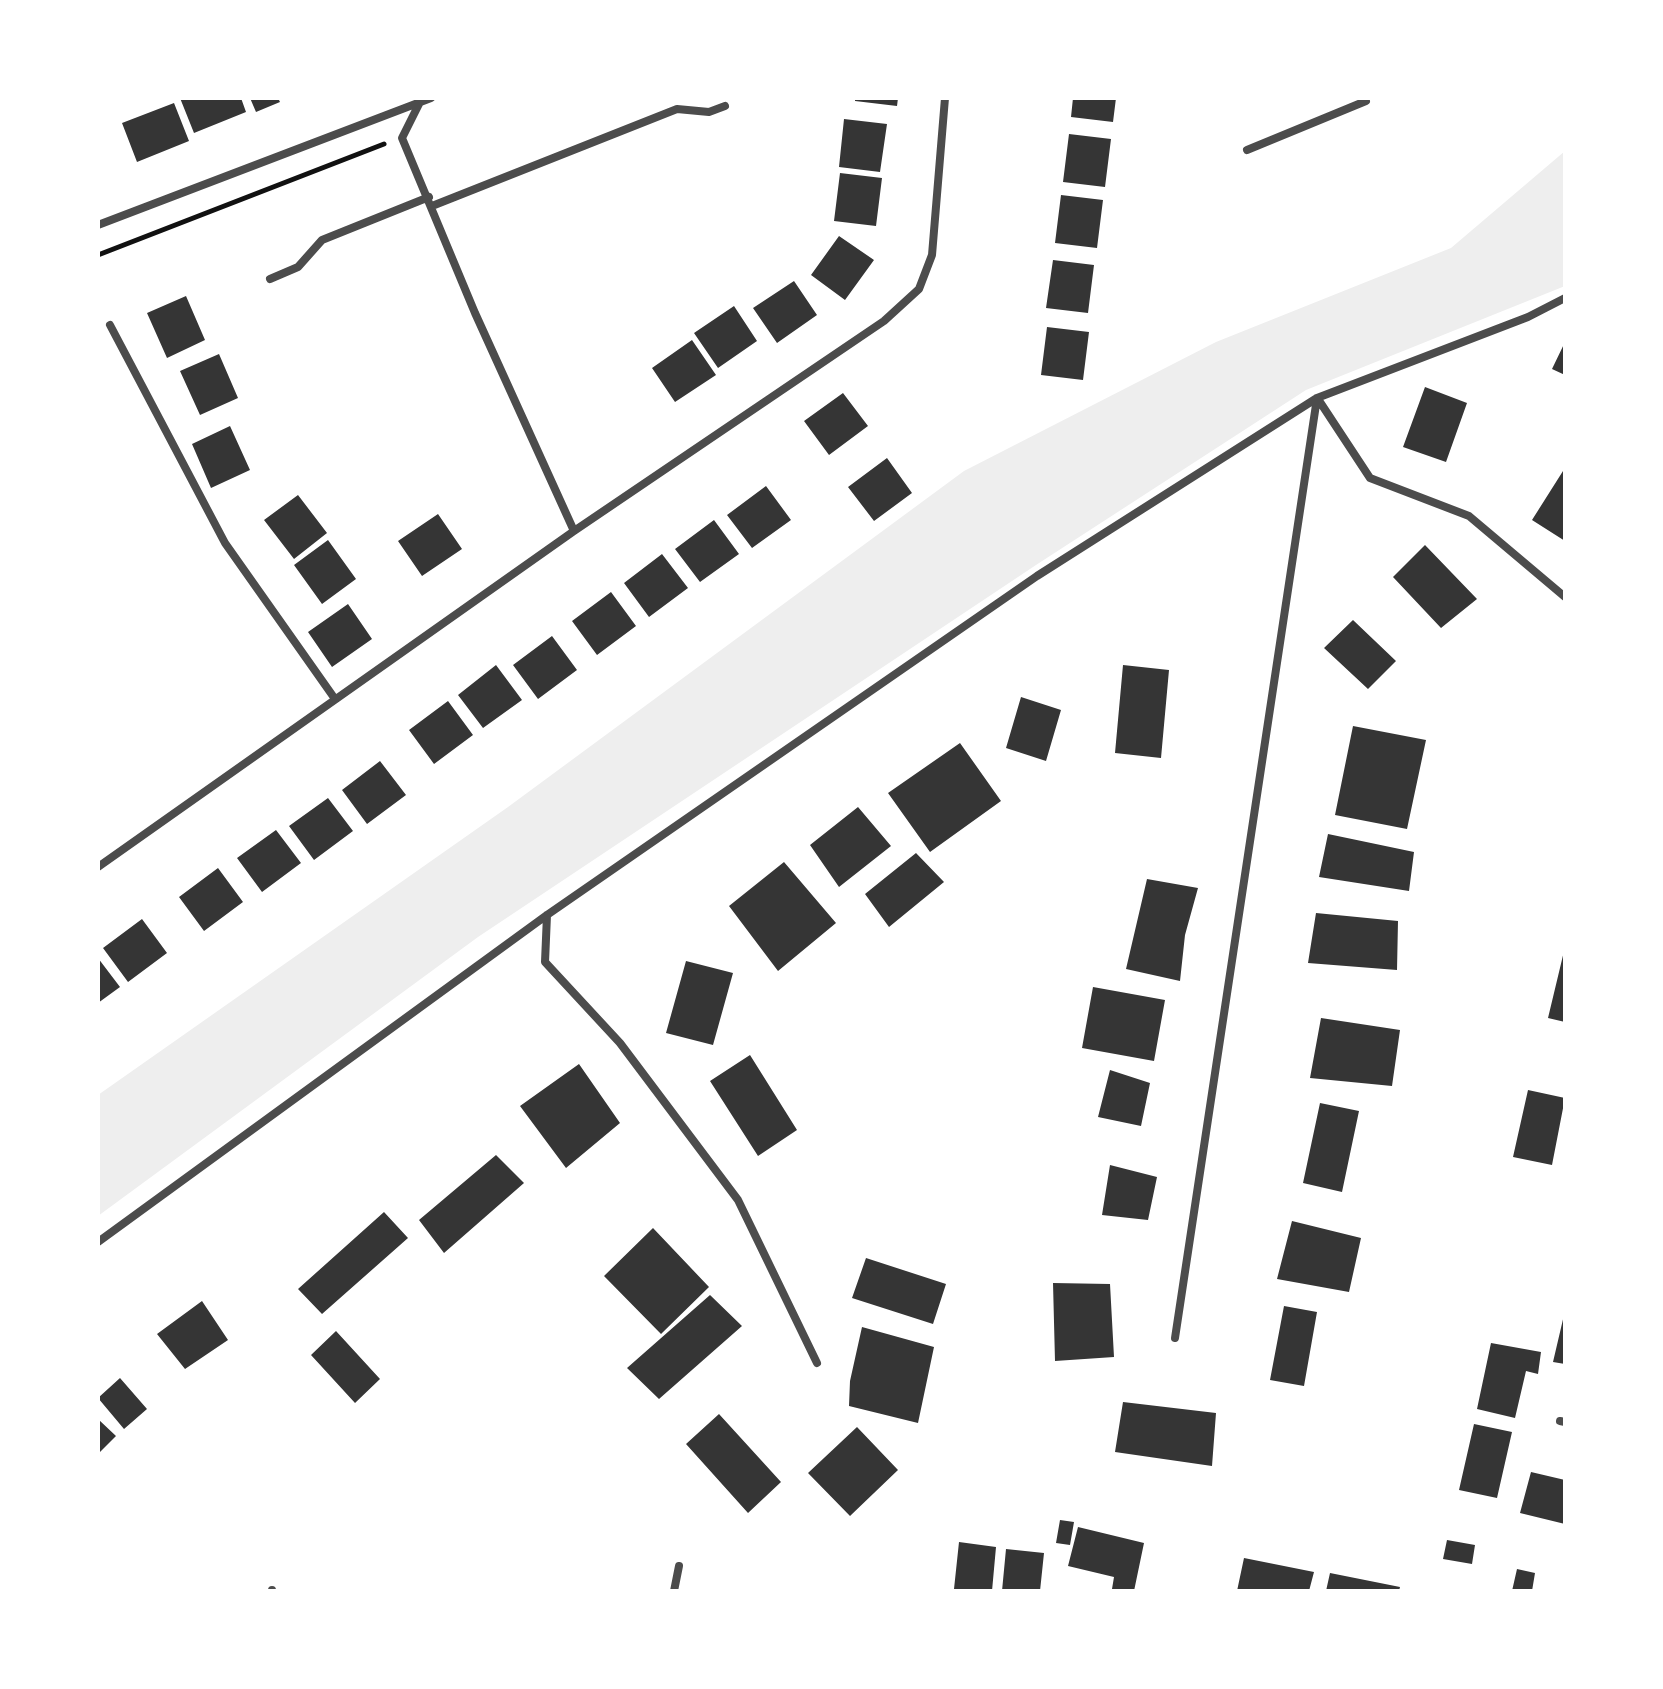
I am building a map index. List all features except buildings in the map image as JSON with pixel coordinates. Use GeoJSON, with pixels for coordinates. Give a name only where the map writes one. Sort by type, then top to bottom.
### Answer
{"type":"FeatureCollection","features":[{"type":"Feature","properties":{"kind":"street"},"geometry":{"type":"LineString","coordinates":[[98,867],[574,531],[884,321],[919,289],[932,255],[945,98]]}},
{"type":"Feature","properties":{"kind":"street"},"geometry":{"type":"LineString","coordinates":[[1247,150],[1366,101],[1365,98]]}},
{"type":"Feature","properties":{"kind":"street"},"geometry":{"type":"LineString","coordinates":[[425,99],[402,138],[475,313],[574,531]]}},
{"type":"Feature","properties":{"kind":"street"},"geometry":{"type":"LineString","coordinates":[[98,225],[425,99]]}},
{"type":"Feature","properties":{"kind":"street"},"geometry":{"type":"LineString","coordinates":[[270,279],[298,267],[322,240],[677,109],[709,112],[725,106]]}},
{"type":"Feature","properties":{"kind":"street"},"geometry":{"type":"LineString","coordinates":[[98,1242],[547,915],[1037,576],[1317,398],[1528,317],[1565,298]]}},
{"type":"Feature","properties":{"kind":"street"},"geometry":{"type":"LineString","coordinates":[[110,325],[225,543],[335,699]]}},
{"type":"Feature","properties":{"kind":"street"},"geometry":{"type":"LineString","coordinates":[[1317,398],[1370,478],[1469,516],[1565,597]]}},
{"type":"Feature","properties":{"kind":"street"},"geometry":{"type":"LineString","coordinates":[[1175,1338],[1317,398]]}},
{"type":"Feature","properties":{"kind":"street"},"geometry":{"type":"LineString","coordinates":[[547,915],[545,962],[620,1043],[738,1200],[817,1363]]}},
{"type":"Feature","properties":{"kind":"street"},"geometry":{"type":"LineString","coordinates":[[674,1591],[679,1566]]}},
{"type":"Feature","properties":{"kind":"path"},"geometry":{"type":"LineString","coordinates":[[98,255],[402,138]]}},
{"type":"Feature","properties":{"kind":"shaded area"},"geometry":{"type":"Polygon","coordinates":[[[1565,151],[1565,286],[1306,390],[1036,565],[478,937],[98,1216],[98,1095],[508,807],[964,471],[1216,342],[1451,248],[1565,151]]]}}]}
